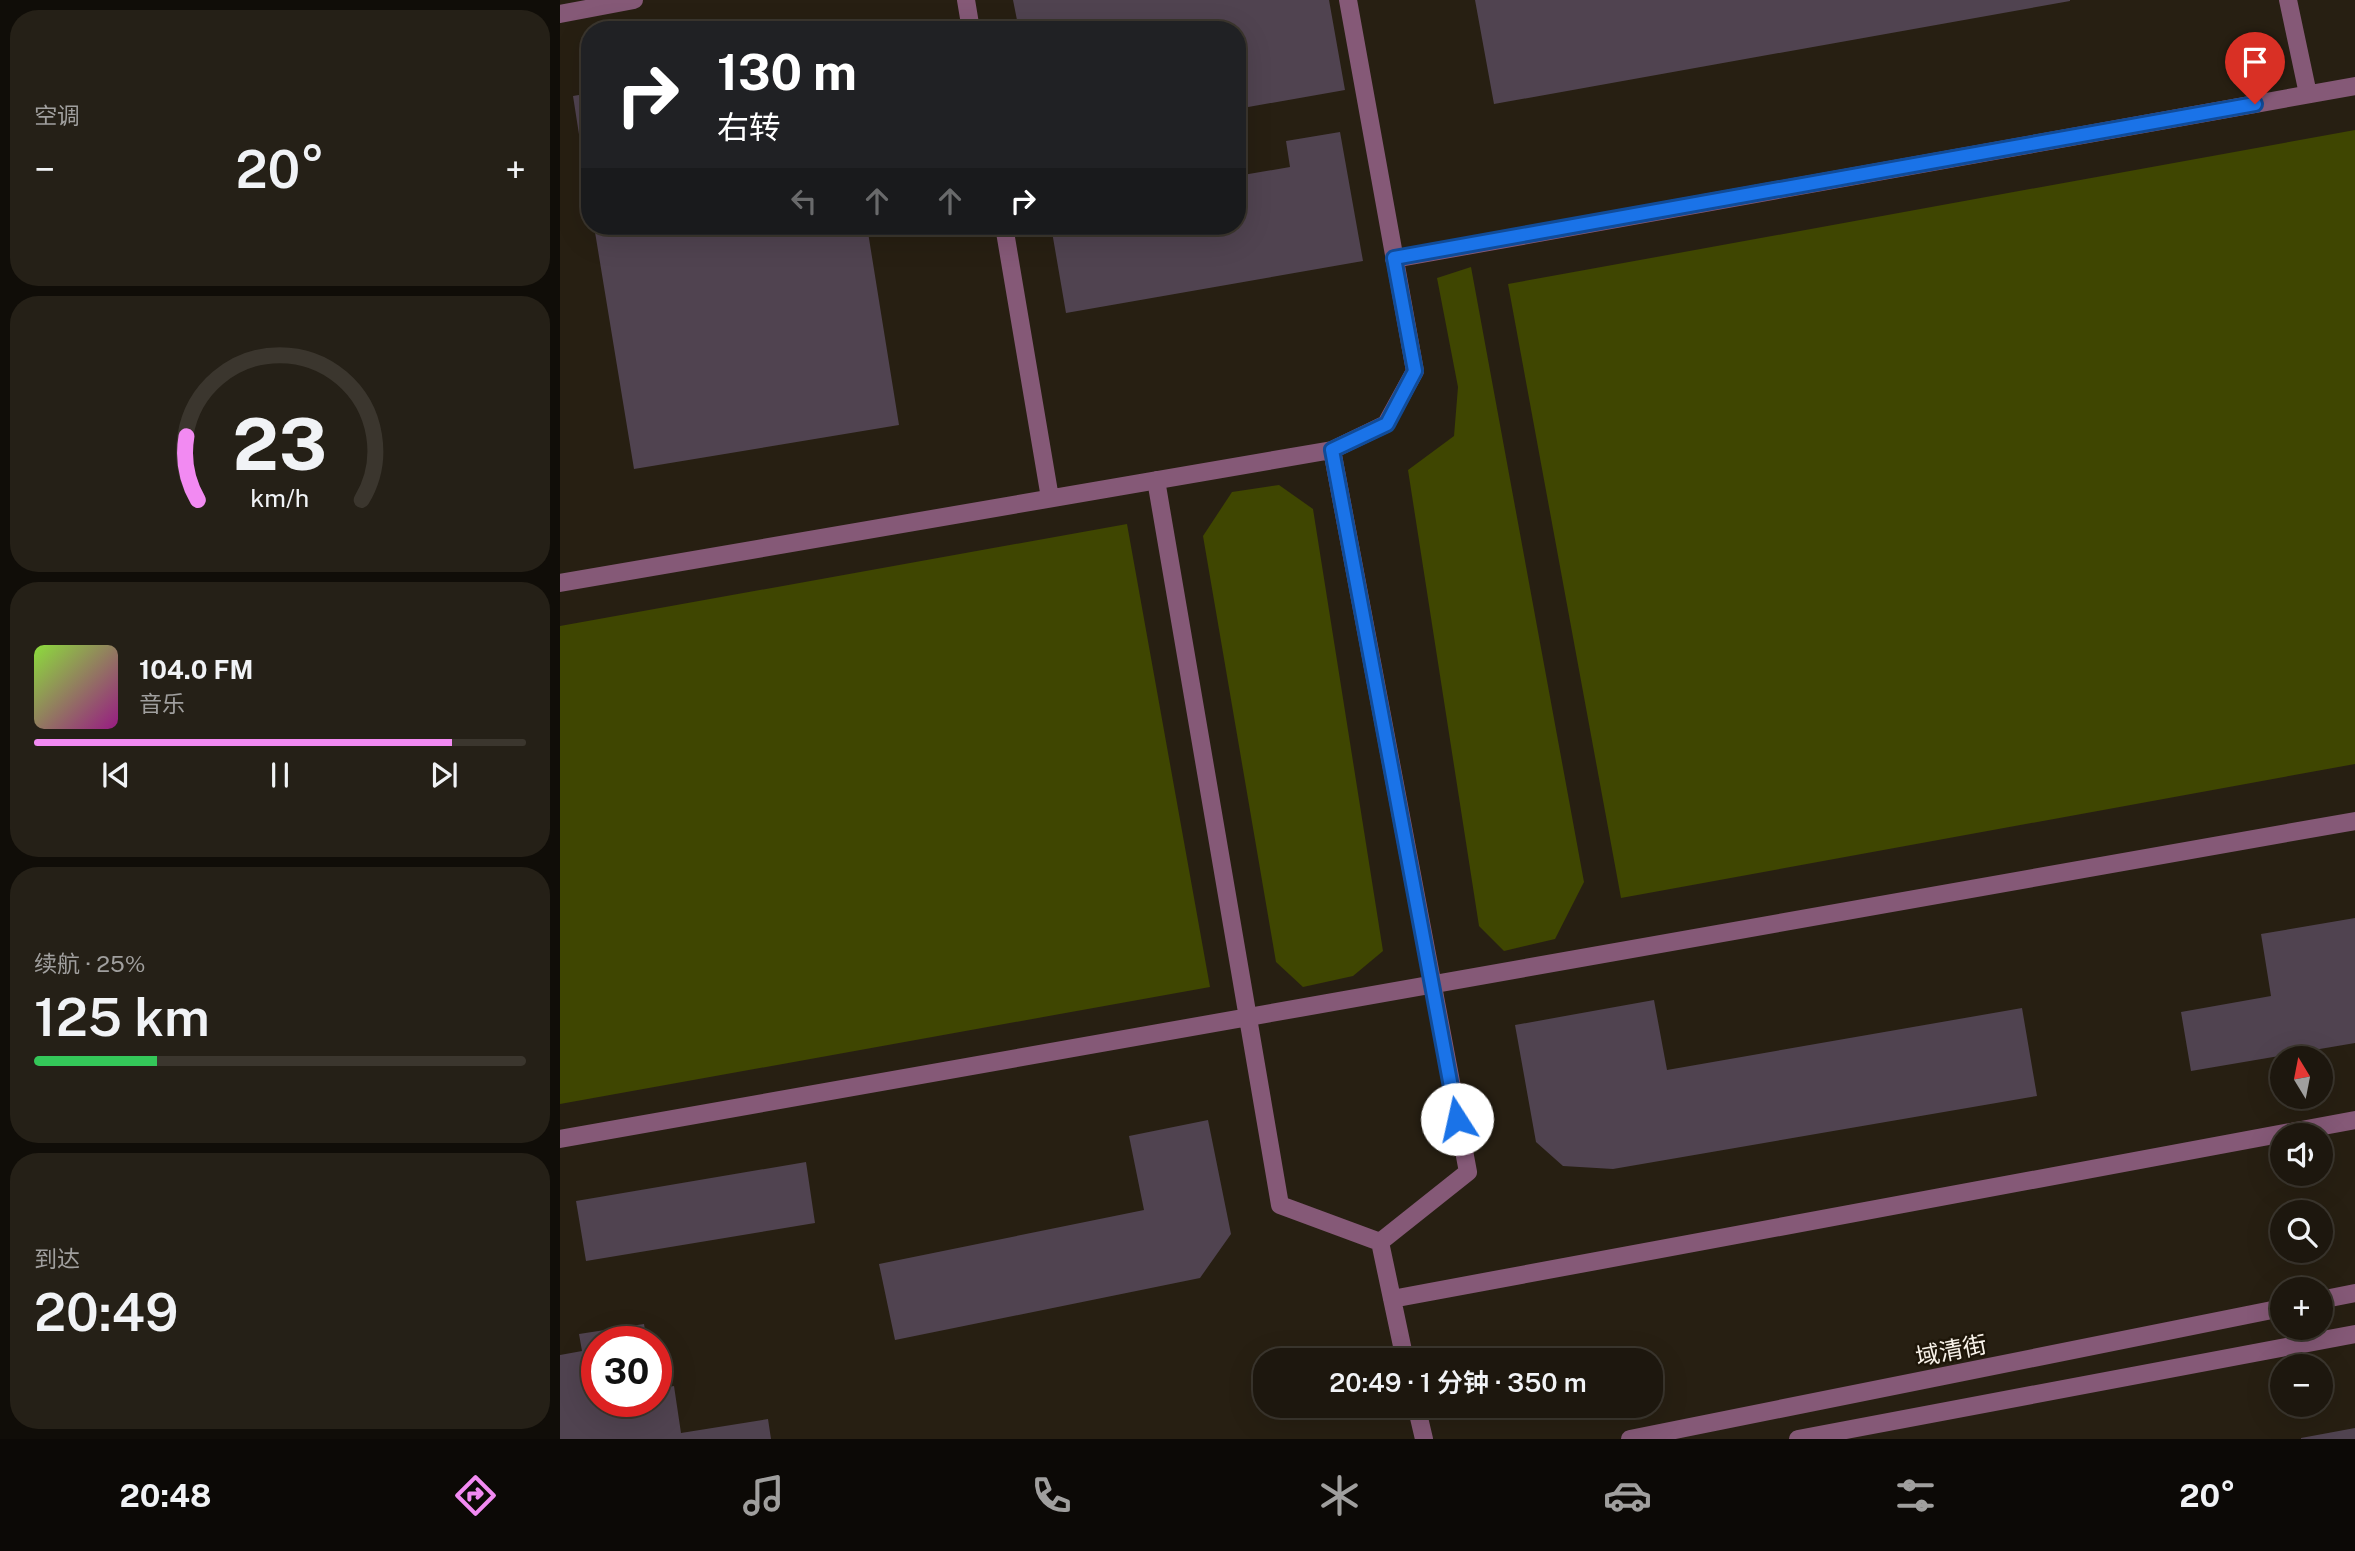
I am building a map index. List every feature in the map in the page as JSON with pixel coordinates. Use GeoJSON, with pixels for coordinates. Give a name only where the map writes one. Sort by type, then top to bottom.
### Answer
{"type":"FeatureCollection","features":[{"type":"Feature","properties":{"kind":"street"},"geometry":{"type":"LineString","coordinates":[[560,13],[634,0]]}},
{"type":"Feature","properties":{"kind":"street"},"geometry":{"type":"LineString","coordinates":[[967,0],[970,21]]}},
{"type":"Feature","properties":{"kind":"street"},"geometry":{"type":"LineString","coordinates":[[560,583],[1332,450],[1387,424],[1415,371],[1348,0]]}},
{"type":"Feature","properties":{"kind":"street"},"geometry":{"type":"LineString","coordinates":[[2288,0],[2308,94]]}},
{"type":"Feature","properties":{"kind":"street"},"geometry":{"type":"LineString","coordinates":[[1394,258],[2355,86]]}},
{"type":"Feature","properties":{"kind":"street"},"geometry":{"type":"LineString","coordinates":[[1006,235],[1050,498]]}},
{"type":"Feature","properties":{"kind":"street"},"geometry":{"type":"LineString","coordinates":[[1332,450],[1468,1172],[1380,1242]]}},
{"type":"Feature","properties":{"kind":"street"},"geometry":{"type":"LineString","coordinates":[[1156,480],[1280,1205],[1380,1242]]}},
{"type":"Feature","properties":{"kind":"street"},"geometry":{"type":"LineString","coordinates":[[560,1139],[2355,821]]}},
{"type":"Feature","properties":{"kind":"street"},"geometry":{"type":"LineString","coordinates":[[1392,1300],[2355,1120]]}},
{"type":"Feature","properties":{"kind":"street"},"geometry":{"type":"LineString","coordinates":[[1380,1242],[1402,1348]]}},
{"type":"Feature","properties":{"kind":"street"},"geometry":{"type":"LineString","coordinates":[[2333,1297],[2355,1293]]}},
{"type":"Feature","properties":{"kind":"street","name":"域清街"},"geometry":{"type":"LineString","coordinates":[[1630,1439],[2270,1310]]}},
{"type":"Feature","properties":{"kind":"street"},"geometry":{"type":"LineString","coordinates":[[1798,1439],[1855,1433],[2355,1334]]}},
{"type":"Feature","properties":{"kind":"street"},"geometry":{"type":"LineString","coordinates":[[1419,1418],[1424,1439]]}},
{"type":"Feature","properties":{"kind":"green space"},"geometry":{"type":"Polygon","coordinates":[[[2355,130],[2355,764],[1621,898],[1508,284],[2355,130]]]}},
{"type":"Feature","properties":{"kind":"green space"},"geometry":{"type":"Polygon","coordinates":[[[1471,267],[1584,882],[1555,939],[1504,951],[1479,926],[1408,470],[1454,436],[1458,387],[1437,278],[1471,267]]]}},
{"type":"Feature","properties":{"kind":"green space"},"geometry":{"type":"Polygon","coordinates":[[[1279,485],[1313,509],[1383,951],[1353,976],[1303,987],[1276,962],[1203,536],[1232,492],[1279,485]]]}},
{"type":"Feature","properties":{"kind":"green space"},"geometry":{"type":"Polygon","coordinates":[[[1127,524],[1210,987],[560,1104],[560,626],[1127,524]]]}},
{"type":"Feature","properties":{"kind":"building"},"geometry":{"type":"Polygon","coordinates":[[[1013,0],[1329,0],[1345,90],[1246,107],[1246,21],[1017,21],[1013,0]]]}},
{"type":"Feature","properties":{"kind":"building"},"geometry":{"type":"Polygon","coordinates":[[[1475,0],[2070,0],[2070,1],[1494,104],[1475,0]]]}},
{"type":"Feature","properties":{"kind":"building"},"geometry":{"type":"Polygon","coordinates":[[[581,95],[581,147],[573,96],[581,95]]]}},
{"type":"Feature","properties":{"kind":"building"},"geometry":{"type":"Polygon","coordinates":[[[1340,132],[1363,261],[1066,313],[1053,235],[1246,235],[1246,174],[1290,167],[1286,141],[1340,132]]]}},
{"type":"Feature","properties":{"kind":"building"},"geometry":{"type":"Polygon","coordinates":[[[595,235],[868,235],[899,425],[634,469],[595,235]]]}},
{"type":"Feature","properties":{"kind":"building"},"geometry":{"type":"Polygon","coordinates":[[[2355,918],[2355,1043],[2333,1047],[2270,1046],[2270,1058],[2191,1071],[2181,1012],[2271,996],[2261,934],[2355,918]]]}},
{"type":"Feature","properties":{"kind":"building"},"geometry":{"type":"Polygon","coordinates":[[[1654,1000],[1667,1070],[2022,1008],[2037,1096],[1613,1169],[1563,1166],[1536,1142],[1515,1025],[1654,1000]]]}},
{"type":"Feature","properties":{"kind":"building"},"geometry":{"type":"Polygon","coordinates":[[[1208,1120],[1231,1234],[1200,1278],[895,1340],[879,1264],[1144,1210],[1129,1136],[1208,1120]]]}},
{"type":"Feature","properties":{"kind":"building"},"geometry":{"type":"Polygon","coordinates":[[[806,1162],[815,1223],[586,1261],[576,1201],[806,1162]]]}},
{"type":"Feature","properties":{"kind":"building"},"geometry":{"type":"Polygon","coordinates":[[[581,1351],[581,1417],[672,1417],[674,1386],[681,1433],[768,1419],[771,1439],[560,1439],[560,1355],[581,1351]]]}},
{"type":"Feature","properties":{"kind":"building"},"geometry":{"type":"Polygon","coordinates":[[[2355,1428],[2355,1439],[2301,1439],[2301,1438],[2355,1428]]]}},
{"type":"Feature","properties":{"kind":"route"},"geometry":{"type":"LineString","coordinates":[[1457,1119],[1332,450],[1387,424],[1415,371],[1394,258],[2255,104]]}}]}
